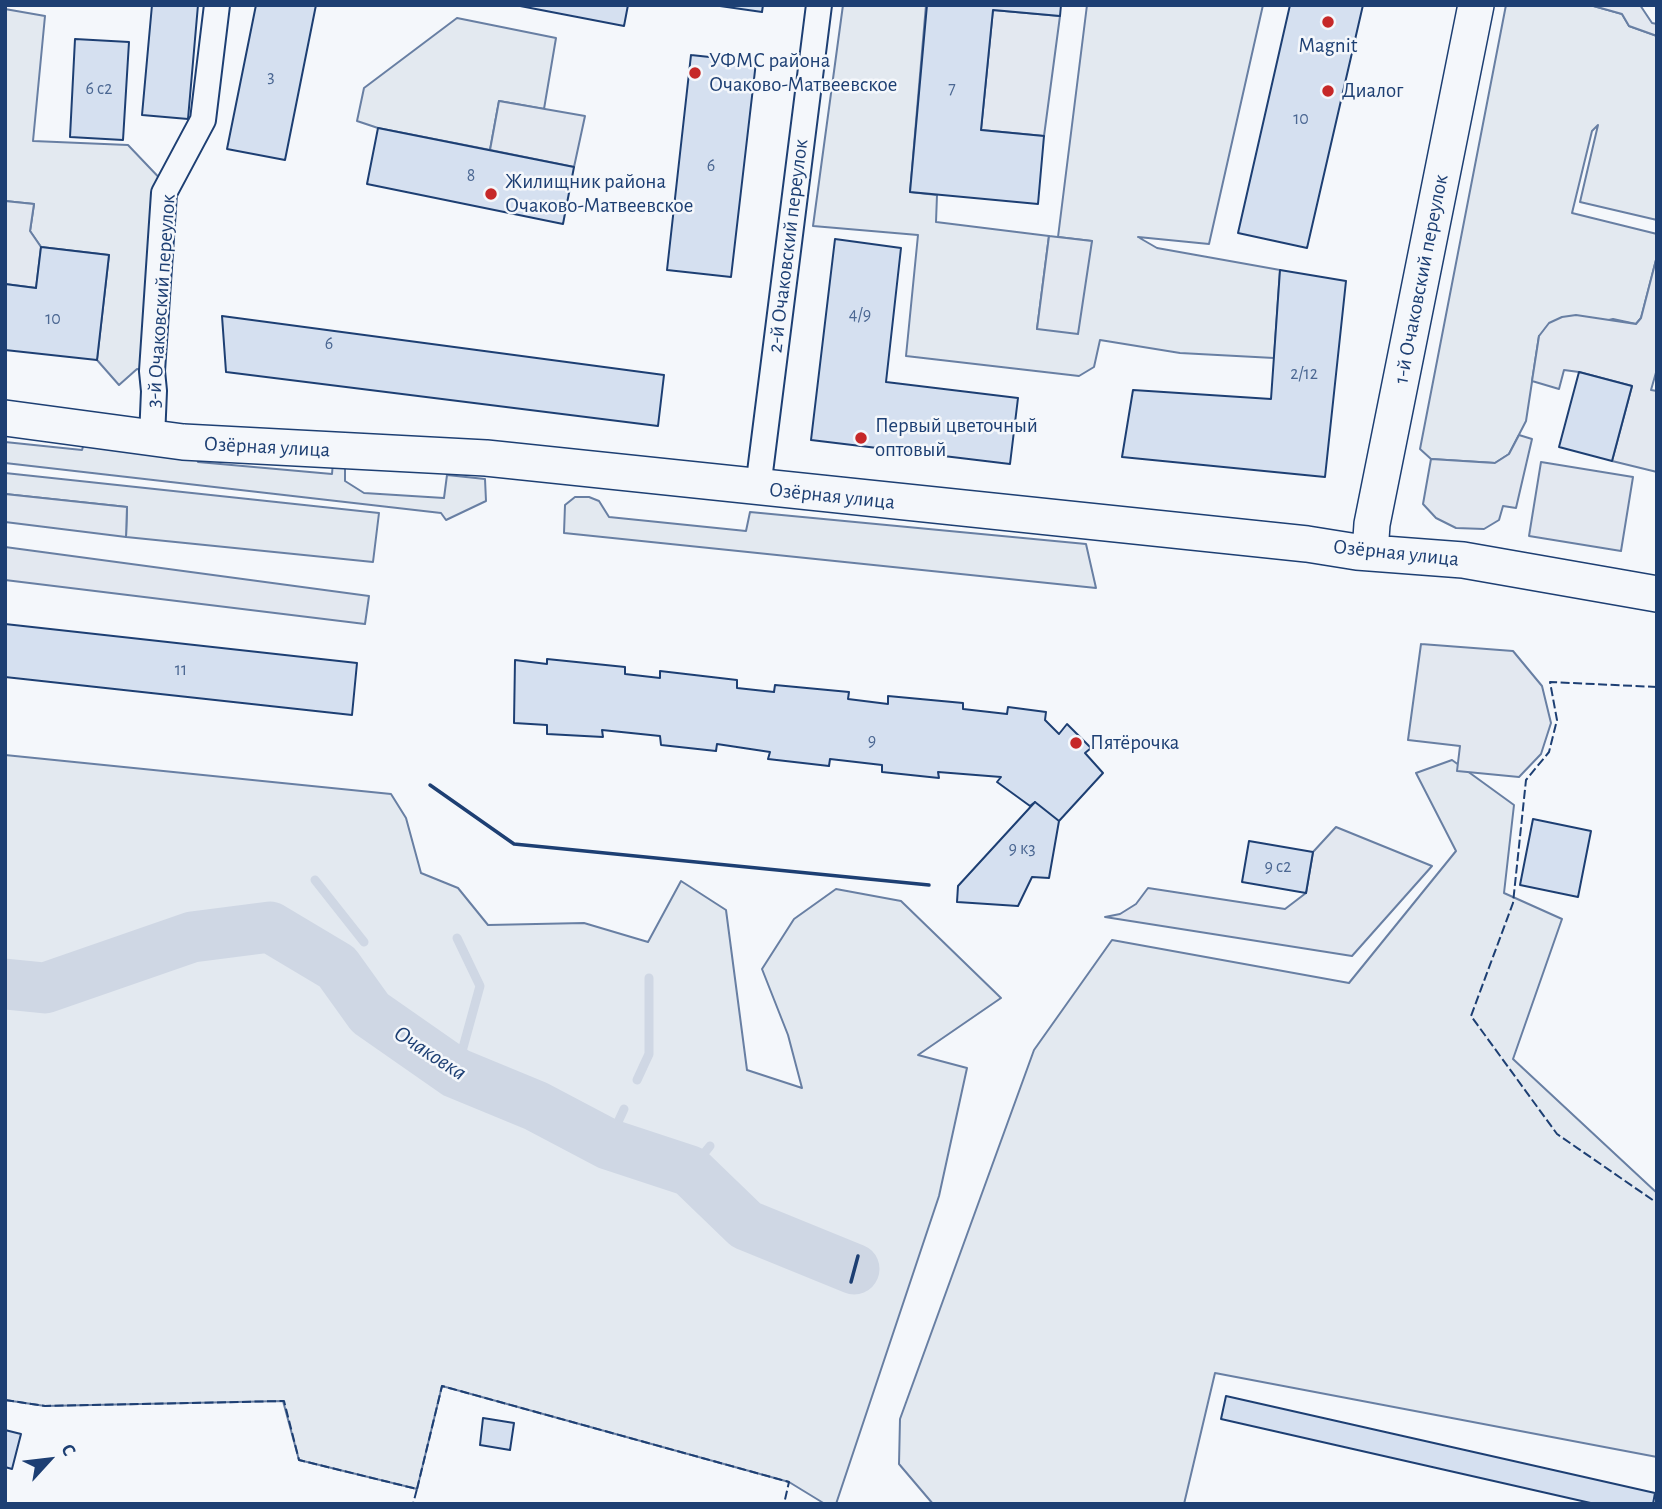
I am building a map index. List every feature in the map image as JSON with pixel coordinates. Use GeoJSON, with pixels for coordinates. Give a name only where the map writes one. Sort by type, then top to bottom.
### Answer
{"type":"FeatureCollection","features":[{"type":"Feature","properties":{"kind":"street","name":"3-й Очаковский переулок"},"geometry":{"type":"LineString","coordinates":[[152,438],[152,370],[164,194],[203,120],[217,5]]}},
{"type":"Feature","properties":{"kind":"street","name":"2-й Очаковский переулок"},"geometry":{"type":"LineString","coordinates":[[758,488],[819,5]]}},
{"type":"Feature","properties":{"kind":"street","name":"1-й Очаковский переулок"},"geometry":{"type":"LineString","coordinates":[[1370,553],[1373,524],[1476,5]]}},
{"type":"Feature","properties":{"kind":"street","name":"Озёрная улица"},"geometry":{"type":"LineString","coordinates":[[5,418],[196,443],[486,458],[1307,544],[1370,553],[1482,562],[1657,594]]}},
{"type":"Feature","properties":{"kind":"shaded area"},"geometry":{"type":"Polygon","coordinates":[[[843,5],[926,5],[910,192],[937,195],[936,222],[1049,236],[1037,329],[1092,241],[1058,237],[1087,5],[1263,5],[1209,244],[1138,237],[1157,248],[1280,270],[1274,358],[1180,353],[1100,340],[1094,367],[1079,376],[906,356],[918,235],[813,226],[843,5]]]}},
{"type":"Feature","properties":{"kind":"shaded area"},"geometry":{"type":"Polygon","coordinates":[[[1506,5],[1590,5],[1622,14],[1629,26],[1657,36],[1657,220],[1580,202],[1598,125],[1592,131],[1572,213],[1657,234],[1657,256],[1641,318],[1636,324],[1613,319],[1539,336],[1526,421],[1509,454],[1495,463],[1431,459],[1420,449],[1506,5]]]}},
{"type":"Feature","properties":{"kind":"shaded area"},"geometry":{"type":"Polygon","coordinates":[[[1590,5],[1640,5],[1652,23],[1657,24],[1657,36],[1629,26],[1622,14],[1590,5]]]}},
{"type":"Feature","properties":{"kind":"shaded area"},"geometry":{"type":"Polygon","coordinates":[[[5,9],[45,16],[33,141],[128,145],[168,187],[152,371],[137,369],[119,385],[97,360],[109,255],[41,247],[30,231],[34,204],[5,201],[5,9]]]}},
{"type":"Feature","properties":{"kind":"shaded area"},"geometry":{"type":"Polygon","coordinates":[[[993,10],[1060,16],[1044,136],[981,130],[993,10]]]}},
{"type":"Feature","properties":{"kind":"shaded area"},"geometry":{"type":"Polygon","coordinates":[[[457,18],[556,38],[544,109],[499,101],[490,150],[378,128],[357,121],[364,88],[457,18]]]}},
{"type":"Feature","properties":{"kind":"shaded area"},"geometry":{"type":"Polygon","coordinates":[[[499,101],[585,116],[574,167],[490,150],[499,101]]]}},
{"type":"Feature","properties":{"kind":"shaded area"},"geometry":{"type":"Polygon","coordinates":[[[5,201],[34,204],[30,231],[41,247],[36,288],[5,284],[5,201]]]}},
{"type":"Feature","properties":{"kind":"shaded area"},"geometry":{"type":"Polygon","coordinates":[[[1049,236],[1092,241],[1078,334],[1037,329],[1049,236]]]}},
{"type":"Feature","properties":{"kind":"shaded area"},"geometry":{"type":"Polygon","coordinates":[[[1657,256],[1657,369],[1651,390],[1657,391],[1657,472],[1612,461],[1632,386],[1564,370],[1559,389],[1532,381],[1539,336],[1549,323],[1576,315],[1636,324],[1641,318],[1657,256]]]}},
{"type":"Feature","properties":{"kind":"shaded area"},"geometry":{"type":"Polygon","coordinates":[[[1519,435],[1532,439],[1516,508],[1503,506],[1499,520],[1484,529],[1456,528],[1436,518],[1423,504],[1431,459],[1495,463],[1509,454],[1519,435]]]}},
{"type":"Feature","properties":{"kind":"shaded area"},"geometry":{"type":"Polygon","coordinates":[[[86,437],[194,450],[198,462],[332,474],[333,462],[345,460],[345,481],[364,493],[444,498],[447,475],[485,479],[486,501],[446,520],[441,513],[5,463],[5,442],[82,450],[86,437]]]}},
{"type":"Feature","properties":{"kind":"shaded area"},"geometry":{"type":"Polygon","coordinates":[[[1541,462],[1633,477],[1621,551],[1529,536],[1541,462]]]}},
{"type":"Feature","properties":{"kind":"shaded area"},"geometry":{"type":"Polygon","coordinates":[[[5,473],[379,513],[373,562],[126,537],[127,507],[5,494],[5,473]]]}},
{"type":"Feature","properties":{"kind":"shaded area"},"geometry":{"type":"Polygon","coordinates":[[[5,494],[127,507],[126,537],[5,522],[5,494]]]}},
{"type":"Feature","properties":{"kind":"shaded area"},"geometry":{"type":"Polygon","coordinates":[[[575,497],[589,497],[599,501],[609,517],[746,531],[750,512],[1086,544],[1096,588],[564,533],[565,505],[575,497]]]}},
{"type":"Feature","properties":{"kind":"shaded area"},"geometry":{"type":"Polygon","coordinates":[[[5,547],[369,596],[365,624],[5,580],[5,547]]]}},
{"type":"Feature","properties":{"kind":"shaded area"},"geometry":{"type":"Polygon","coordinates":[[[1421,644],[1513,651],[1542,686],[1551,723],[1541,754],[1519,777],[1457,771],[1460,746],[1408,740],[1421,644]]]}},
{"type":"Feature","properties":{"kind":"shaded area"},"geometry":{"type":"Polygon","coordinates":[[[5,755],[391,794],[406,818],[421,873],[458,888],[488,925],[584,923],[648,942],[681,881],[726,910],[747,1070],[802,1088],[788,1035],[762,969],[794,919],[836,889],[901,901],[1001,998],[918,1055],[967,1068],[939,1196],[836,1504],[825,1504],[789,1482],[442,1386],[417,1489],[299,1460],[283,1401],[45,1406],[5,1400],[5,755]]]}},
{"type":"Feature","properties":{"kind":"shaded area"},"geometry":{"type":"Polygon","coordinates":[[[1452,760],[1514,805],[1504,893],[1562,919],[1513,1059],[1657,1193],[1657,1457],[1215,1373],[1184,1504],[933,1504],[899,1464],[900,1419],[1034,1050],[1112,940],[1349,983],[1456,851],[1416,773],[1452,760]]]}},
{"type":"Feature","properties":{"kind":"shaded area"},"geometry":{"type":"Polygon","coordinates":[[[1336,827],[1432,866],[1352,956],[1105,917],[1120,914],[1136,904],[1148,888],[1285,909],[1306,893],[1313,852],[1336,827]]]}},
{"type":"Feature","properties":{"kind":"building"},"geometry":{"type":"Polygon","coordinates":[[[152,5],[198,5],[188,119],[142,115],[152,5]]]}},
{"type":"Feature","properties":{"kind":"building"},"geometry":{"type":"Polygon","coordinates":[[[256,5],[316,5],[285,160],[227,149],[256,5]]]}},
{"type":"Feature","properties":{"kind":"building"},"geometry":{"type":"Polygon","coordinates":[[[515,5],[628,5],[624,26],[515,5]]]}},
{"type":"Feature","properties":{"kind":"building"},"geometry":{"type":"Polygon","coordinates":[[[713,5],[763,5],[762,12],[713,5]]]}},
{"type":"Feature","properties":{"kind":"building"},"geometry":{"type":"Polygon","coordinates":[[[927,5],[1061,5],[1060,16],[993,10],[981,130],[1044,136],[1038,204],[910,192],[927,5]]]}},
{"type":"Feature","properties":{"kind":"building"},"geometry":{"type":"Polygon","coordinates":[[[1290,5],[1363,5],[1307,248],[1238,233],[1290,5]]]}},
{"type":"Feature","properties":{"kind":"building"},"geometry":{"type":"Polygon","coordinates":[[[75,39],[129,42],[123,140],[70,137],[75,39]]]}},
{"type":"Feature","properties":{"kind":"building"},"geometry":{"type":"Polygon","coordinates":[[[691,55],[756,62],[731,277],[667,270],[691,55]]]}},
{"type":"Feature","properties":{"kind":"building"},"geometry":{"type":"Polygon","coordinates":[[[378,128],[574,167],[563,224],[367,184],[378,128]]]}},
{"type":"Feature","properties":{"kind":"building"},"geometry":{"type":"Polygon","coordinates":[[[835,239],[901,248],[886,382],[1018,398],[1010,464],[811,440],[835,239]]]}},
{"type":"Feature","properties":{"kind":"building"},"geometry":{"type":"Polygon","coordinates":[[[41,247],[109,255],[97,360],[5,350],[5,284],[36,288],[41,247]]]}},
{"type":"Feature","properties":{"kind":"building"},"geometry":{"type":"Polygon","coordinates":[[[1280,270],[1346,281],[1325,477],[1122,457],[1133,390],[1271,399],[1280,270]]]}},
{"type":"Feature","properties":{"kind":"building"},"geometry":{"type":"Polygon","coordinates":[[[222,316],[664,375],[658,426],[226,372],[222,316]]]}},
{"type":"Feature","properties":{"kind":"building"},"geometry":{"type":"Polygon","coordinates":[[[1579,372],[1632,386],[1612,461],[1559,447],[1579,372]]]}},
{"type":"Feature","properties":{"kind":"building"},"geometry":{"type":"Polygon","coordinates":[[[5,624],[357,663],[352,715],[5,677],[5,624]]]}},
{"type":"Feature","properties":{"kind":"building"},"geometry":{"type":"Polygon","coordinates":[[[547,659],[625,667],[625,674],[660,678],[660,671],[737,680],[737,688],[774,692],[775,685],[849,692],[848,699],[888,704],[888,696],[963,703],[963,709],[1007,714],[1008,707],[1046,712],[1045,720],[1059,734],[1067,724],[1091,748],[1085,753],[1103,773],[1059,821],[1035,802],[1030,806],[997,782],[1001,777],[938,772],[939,778],[882,772],[882,765],[830,759],[829,766],[768,759],[770,752],[717,744],[716,751],[661,745],[660,736],[602,730],[603,737],[547,734],[547,725],[514,723],[515,660],[547,664],[547,659]]]}},
{"type":"Feature","properties":{"kind":"building"},"geometry":{"type":"Polygon","coordinates":[[[1035,802],[1059,821],[1049,878],[1032,877],[1018,906],[957,902],[958,886],[1035,802]]]}},
{"type":"Feature","properties":{"kind":"building"},"geometry":{"type":"Polygon","coordinates":[[[1533,819],[1591,831],[1578,897],[1520,885],[1533,819]]]}},
{"type":"Feature","properties":{"kind":"building"},"geometry":{"type":"Polygon","coordinates":[[[1249,841],[1313,852],[1306,893],[1242,882],[1249,841]]]}},
{"type":"Feature","properties":{"kind":"building"},"geometry":{"type":"Polygon","coordinates":[[[1226,1396],[1655,1493],[1653,1504],[1595,1504],[1221,1419],[1226,1396]]]}},
{"type":"Feature","properties":{"kind":"building"},"geometry":{"type":"Polygon","coordinates":[[[483,1418],[514,1423],[510,1450],[480,1445],[483,1418]]]}},
{"type":"Feature","properties":{"kind":"building"},"geometry":{"type":"Polygon","coordinates":[[[5,1430],[21,1434],[12,1469],[5,1467],[5,1430]]]}},
{"type":"Feature","properties":{"kind":"waterway"},"geometry":{"type":"LineString","coordinates":[[315,880],[364,942]]}},
{"type":"Feature","properties":{"kind":"waterway","name":"Очаковка"},"geometry":{"type":"LineString","coordinates":[[5,984],[45,988],[192,937],[270,927],[337,967],[370,1013],[456,1073],[536,1106],[608,1144],[690,1171],[746,1225],[854,1269]]}},
{"type":"Feature","properties":{"kind":"waterway"},"geometry":{"type":"LineString","coordinates":[[456,1073],[480,986],[457,938]]}},
{"type":"Feature","properties":{"kind":"waterway"},"geometry":{"type":"LineString","coordinates":[[637,1080],[649,1054],[649,978]]}},
{"type":"Feature","properties":{"kind":"waterway"},"geometry":{"type":"LineString","coordinates":[[608,1144],[624,1109]]}},
{"type":"Feature","properties":{"kind":"waterway"},"geometry":{"type":"LineString","coordinates":[[690,1171],[710,1146]]}},
{"type":"Feature","properties":{"kind":"fence"},"geometry":{"type":"LineString","coordinates":[[1657,687],[1550,682],[1557,720],[1549,752],[1526,780],[1513,903],[1471,1016],[1557,1134],[1657,1203]]}},
{"type":"Feature","properties":{"kind":"fence"},"geometry":{"type":"LineString","coordinates":[[417,1489],[442,1386],[789,1482],[784,1504]]}},
{"type":"Feature","properties":{"kind":"fence"},"geometry":{"type":"LineString","coordinates":[[5,1400],[45,1406],[284,1401],[299,1460],[417,1489],[413,1504]]}},
{"type":"Feature","properties":{"kind":"wall"},"geometry":{"type":"LineString","coordinates":[[430,785],[514,844],[929,885]]}},
{"type":"Feature","properties":{"kind":"wall"},"geometry":{"type":"LineString","coordinates":[[851,1282],[858,1256]]}},
{"type":"Feature","properties":{"kind":"place","name":"Magnit"},"geometry":{"type":"Point","coordinates":[1328,22]}},
{"type":"Feature","properties":{"kind":"place","name":"УФМС района Очаково-Матвеевское"},"geometry":{"type":"Point","coordinates":[695,73]}},
{"type":"Feature","properties":{"kind":"place","name":"Диалог"},"geometry":{"type":"Point","coordinates":[1328,91]}},
{"type":"Feature","properties":{"kind":"place","name":"Жилищник района Очаково-Матвеевское"},"geometry":{"type":"Point","coordinates":[491,194]}},
{"type":"Feature","properties":{"kind":"place","name":"Первый цветочный оптовый"},"geometry":{"type":"Point","coordinates":[861,438]}},
{"type":"Feature","properties":{"kind":"place","name":"Пятёрочка"},"geometry":{"type":"Point","coordinates":[1076,743]}}]}
